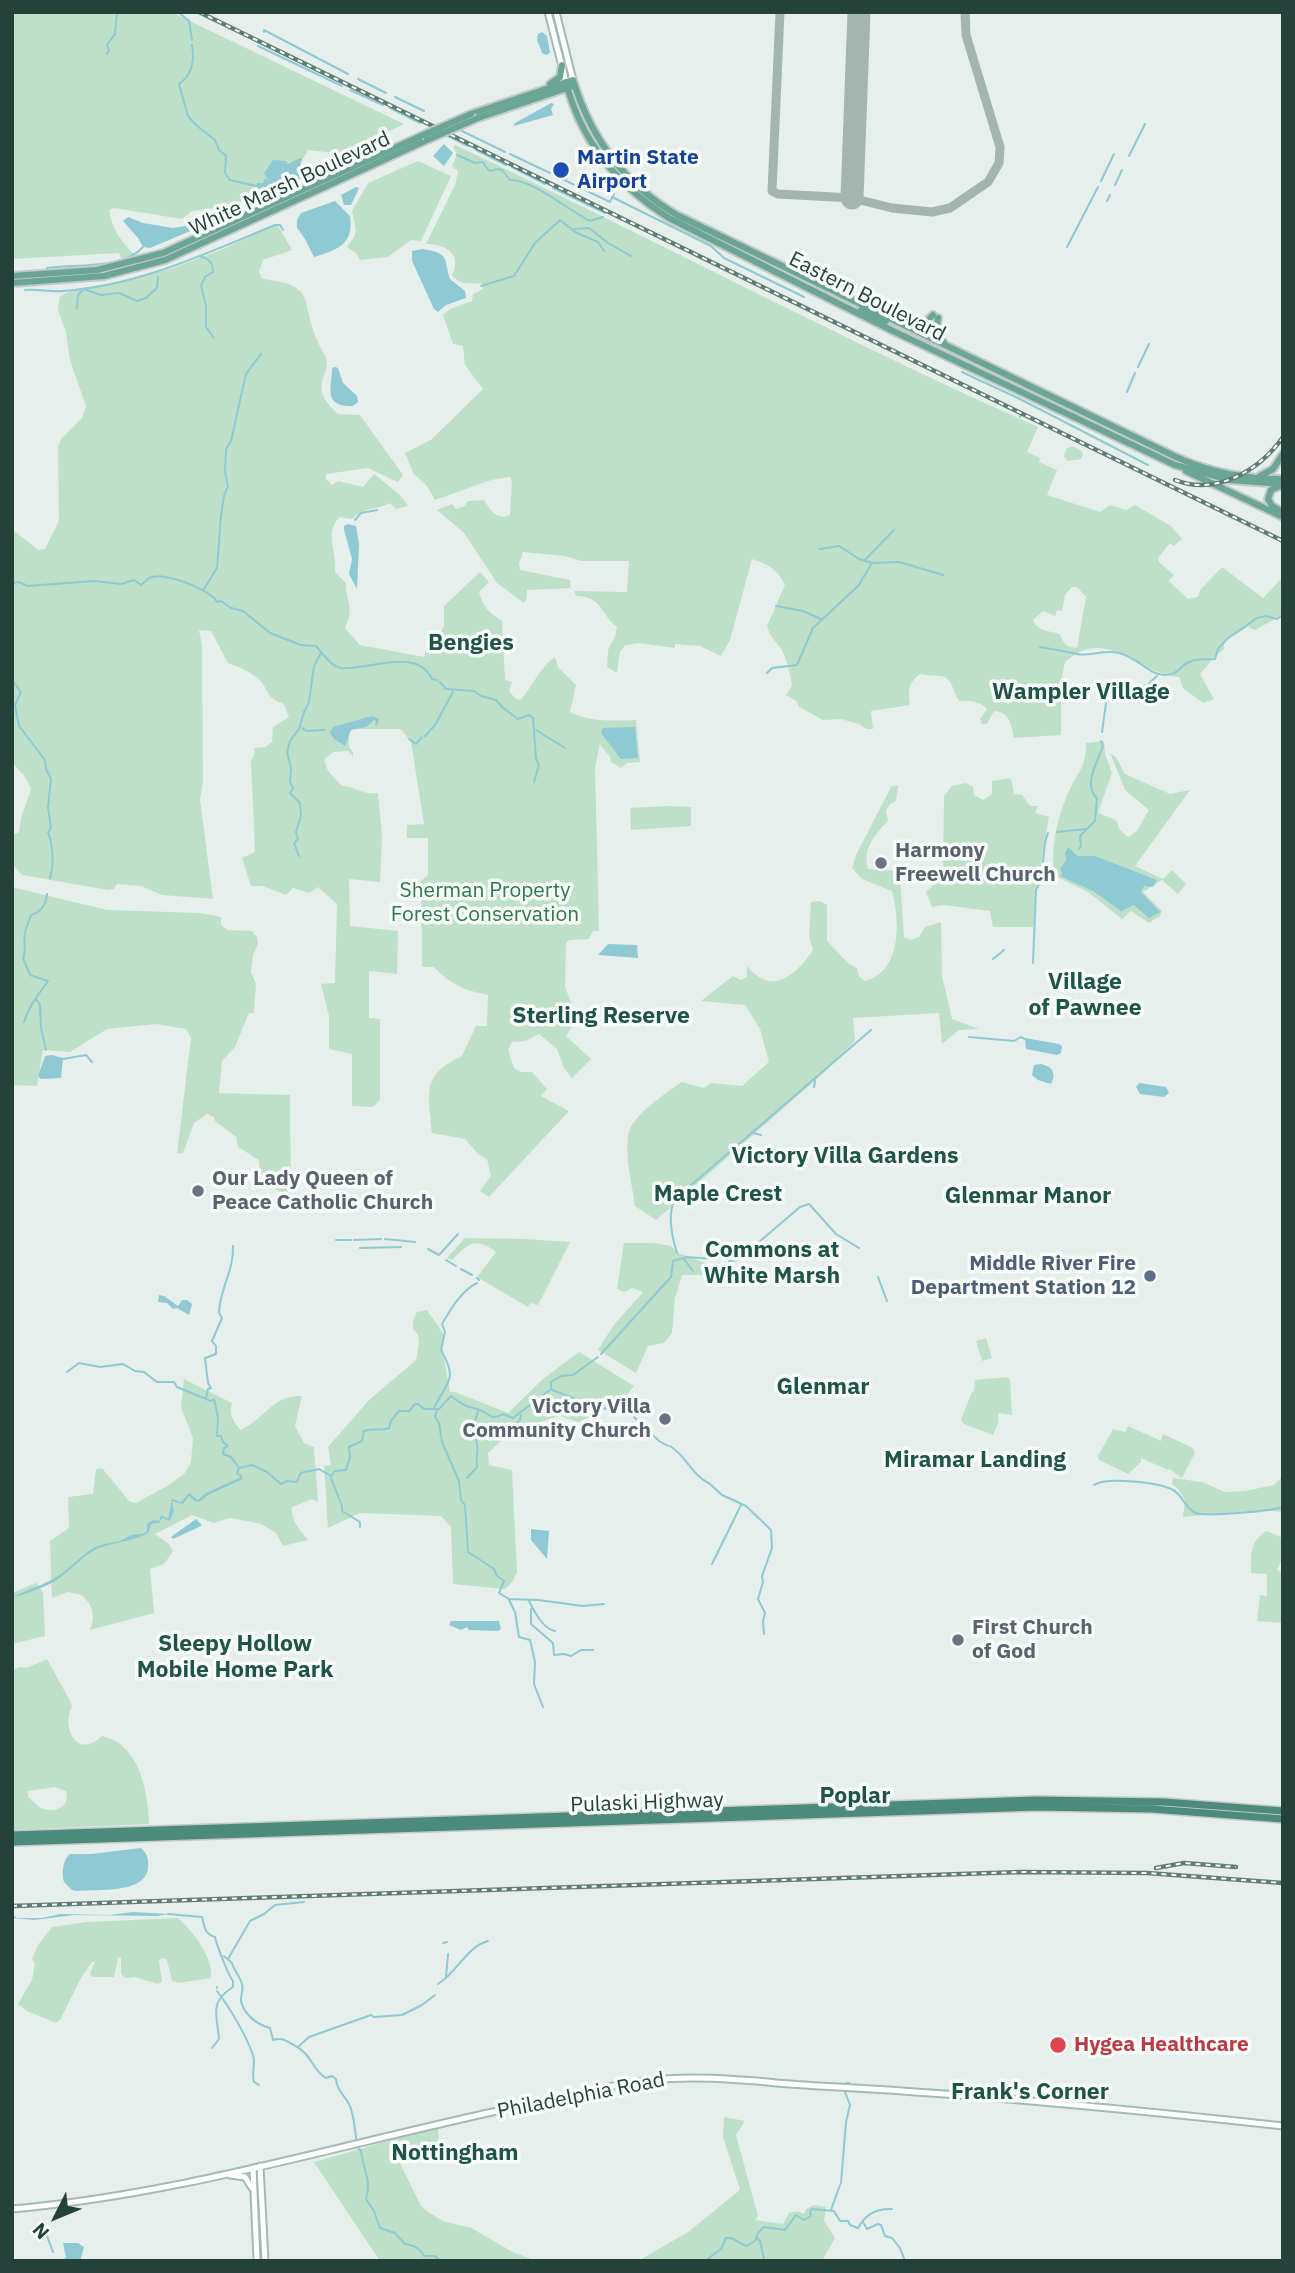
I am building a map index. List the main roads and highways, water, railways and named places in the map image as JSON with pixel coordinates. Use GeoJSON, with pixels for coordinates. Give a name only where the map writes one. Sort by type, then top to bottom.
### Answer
{"type":"FeatureCollection","features":[{"type":"Feature","properties":{"kind":"highway","name":"Pulaski Highway"},"geometry":{"type":"LineString","coordinates":[[12,1842],[1043,1800],[1164,1802],[1283,1811]]}},
{"type":"Feature","properties":{"kind":"highway","name":"Pulaski Highway"},"geometry":{"type":"LineString","coordinates":[[12,1835],[211,1832],[1037,1807],[1151,1809],[1283,1819]]}},
{"type":"Feature","properties":{"kind":"main road","name":"Eastern Boulevard"},"geometry":{"type":"LineString","coordinates":[[548,12],[562,65],[601,145],[621,171],[650,198],[696,224],[1189,463],[1220,472],[1283,483]]}},
{"type":"Feature","properties":{"kind":"main road","name":"Eastern Boulevard"},"geometry":{"type":"LineString","coordinates":[[556,12],[576,113],[603,161],[646,203],[678,223],[893,331],[1175,465],[1213,477],[1283,483]]}},
{"type":"Feature","properties":{"kind":"main road"},"geometry":{"type":"LineString","coordinates":[[536,92],[557,81],[562,65]]}},
{"type":"Feature","properties":{"kind":"main road","name":"White Marsh Boulevard"},"geometry":{"type":"LineString","coordinates":[[12,283],[104,276],[166,260],[471,114],[536,92],[570,84]]}},
{"type":"Feature","properties":{"kind":"main road","name":"White Marsh Boulevard"},"geometry":{"type":"LineString","coordinates":[[12,276],[84,272],[124,265],[163,253],[424,138],[570,84]]}},
{"type":"Feature","properties":{"kind":"main road"},"geometry":{"type":"LineString","coordinates":[[526,101],[532,102],[561,93],[576,113]]}},
{"type":"Feature","properties":{"kind":"main road"},"geometry":{"type":"LineString","coordinates":[[824,294],[918,337],[925,336]]}},
{"type":"Feature","properties":{"kind":"main road"},"geometry":{"type":"LineString","coordinates":[[908,328],[923,325],[935,316],[937,337],[960,353]]}},
{"type":"Feature","properties":{"kind":"main road"},"geometry":{"type":"LineString","coordinates":[[1062,411],[1099,425],[1106,424],[1112,430],[1159,454],[1213,477]]}},
{"type":"Feature","properties":{"kind":"main road"},"geometry":{"type":"LineString","coordinates":[[1252,478],[1271,471],[1283,454]]}},
{"type":"Feature","properties":{"kind":"main road"},"geometry":{"type":"LineString","coordinates":[[1175,465],[1189,474],[1283,515]]}},
{"type":"Feature","properties":{"kind":"main road"},"geometry":{"type":"LineString","coordinates":[[1283,483],[1273,489],[1268,499],[1283,515]]}},
{"type":"Feature","properties":{"kind":"main road","name":"Philadelphia Road"},"geometry":{"type":"LineString","coordinates":[[12,2208],[91,2200],[223,2174],[469,2117],[628,2083],[669,2078],[729,2079],[1034,2099],[1283,2126]]}},
{"type":"Feature","properties":{"kind":"main road"},"geometry":{"type":"LineString","coordinates":[[257,2167],[257,2261]]}},
{"type":"Feature","properties":{"kind":"main road"},"geometry":{"type":"LineString","coordinates":[[257,2167],[265,2261]]}},
{"type":"Feature","properties":{"kind":"main road"},"geometry":{"type":"LineString","coordinates":[[223,2174],[245,2177],[251,2184],[255,2197]]}},
{"type":"Feature","properties":{"kind":"water"},"geometry":{"type":"Polygon","coordinates":[[[542,32],[547,36],[550,52],[547,55],[542,53],[537,40],[538,34],[542,32]]]}},
{"type":"Feature","properties":{"kind":"water"},"geometry":{"type":"Polygon","coordinates":[[[551,103],[554,104],[551,109],[553,115],[514,126],[515,123],[551,103]]]}},
{"type":"Feature","properties":{"kind":"water"},"geometry":{"type":"Polygon","coordinates":[[[444,144],[453,153],[444,166],[433,156],[444,144]]]}},
{"type":"Feature","properties":{"kind":"water"},"geometry":{"type":"Polygon","coordinates":[[[300,158],[303,178],[276,189],[272,185],[259,189],[256,186],[257,183],[263,183],[265,178],[269,181],[264,173],[273,160],[286,161],[288,164],[300,158]]]}},
{"type":"Feature","properties":{"kind":"water"},"geometry":{"type":"Polygon","coordinates":[[[359,188],[351,205],[344,205],[341,195],[359,188]]]}},
{"type":"Feature","properties":{"kind":"water"},"geometry":{"type":"Polygon","coordinates":[[[335,201],[350,216],[349,234],[337,249],[314,257],[297,228],[297,220],[301,213],[335,201]]]}},
{"type":"Feature","properties":{"kind":"water"},"geometry":{"type":"Polygon","coordinates":[[[206,210],[215,215],[214,221],[150,248],[143,247],[123,221],[128,217],[143,223],[173,228],[191,225],[202,211],[206,210]]]}},
{"type":"Feature","properties":{"kind":"water"},"geometry":{"type":"Polygon","coordinates":[[[423,249],[442,255],[450,279],[465,291],[466,298],[446,305],[438,312],[434,309],[412,261],[412,251],[423,249]]]}},
{"type":"Feature","properties":{"kind":"water"},"geometry":{"type":"Polygon","coordinates":[[[332,368],[338,368],[343,383],[357,396],[358,402],[353,406],[337,403],[333,399],[331,382],[332,368]]]}},
{"type":"Feature","properties":{"kind":"water"},"geometry":{"type":"Polygon","coordinates":[[[344,526],[356,526],[359,544],[357,589],[349,574],[352,559],[344,530],[344,526]]]}},
{"type":"Feature","properties":{"kind":"water"},"geometry":{"type":"Polygon","coordinates":[[[372,716],[379,719],[377,725],[374,720],[366,727],[351,730],[345,746],[330,733],[333,727],[372,716]]]}},
{"type":"Feature","properties":{"kind":"water"},"geometry":{"type":"Polygon","coordinates":[[[635,727],[638,758],[621,759],[601,733],[603,728],[635,727]]]}},
{"type":"Feature","properties":{"kind":"water"},"geometry":{"type":"Polygon","coordinates":[[[1068,847],[1078,856],[1095,856],[1157,880],[1153,887],[1144,886],[1141,892],[1160,912],[1149,918],[1134,905],[1121,911],[1093,891],[1060,876],[1068,847]]]}},
{"type":"Feature","properties":{"kind":"water"},"geometry":{"type":"Polygon","coordinates":[[[608,944],[637,945],[638,958],[598,955],[608,944]]]}},
{"type":"Feature","properties":{"kind":"water"},"geometry":{"type":"Polygon","coordinates":[[[1025,1038],[1059,1044],[1062,1046],[1061,1053],[1057,1055],[1026,1049],[1025,1038]]]}},
{"type":"Feature","properties":{"kind":"water"},"geometry":{"type":"Polygon","coordinates":[[[45,1056],[63,1058],[61,1078],[41,1079],[38,1076],[45,1056]]]}},
{"type":"Feature","properties":{"kind":"water"},"geometry":{"type":"Polygon","coordinates":[[[1041,1064],[1052,1071],[1054,1077],[1051,1084],[1032,1075],[1034,1065],[1041,1064]]]}},
{"type":"Feature","properties":{"kind":"water"},"geometry":{"type":"Polygon","coordinates":[[[1139,1083],[1166,1087],[1169,1093],[1164,1097],[1140,1094],[1136,1087],[1139,1083]]]}},
{"type":"Feature","properties":{"kind":"water"},"geometry":{"type":"Polygon","coordinates":[[[159,1295],[178,1306],[182,1300],[187,1300],[192,1304],[189,1315],[177,1308],[173,1309],[167,1303],[158,1302],[159,1295]]]}},
{"type":"Feature","properties":{"kind":"water"},"geometry":{"type":"Polygon","coordinates":[[[243,1476],[241,1480],[199,1502],[189,1496],[183,1504],[172,1501],[174,1510],[170,1521],[162,1518],[159,1523],[151,1524],[149,1532],[144,1535],[97,1549],[51,1583],[12,1598],[55,1578],[95,1547],[143,1533],[147,1531],[147,1524],[153,1520],[159,1521],[161,1515],[168,1519],[172,1499],[181,1502],[189,1493],[198,1500],[206,1493],[243,1476]]]}},
{"type":"Feature","properties":{"kind":"water"},"geometry":{"type":"Polygon","coordinates":[[[196,1519],[202,1525],[173,1539],[171,1537],[196,1519]]]}},
{"type":"Feature","properties":{"kind":"water"},"geometry":{"type":"Polygon","coordinates":[[[531,1529],[549,1531],[547,1559],[531,1540],[531,1529]]]}},
{"type":"Feature","properties":{"kind":"water"},"geometry":{"type":"Polygon","coordinates":[[[451,1621],[499,1621],[501,1629],[469,1630],[467,1627],[461,1630],[449,1625],[451,1621]]]}},
{"type":"Feature","properties":{"kind":"water"},"geometry":{"type":"Polygon","coordinates":[[[141,1848],[148,1859],[148,1868],[139,1882],[130,1886],[77,1891],[64,1882],[63,1867],[70,1854],[141,1848]]]}},
{"type":"Feature","properties":{"kind":"water"},"geometry":{"type":"Polygon","coordinates":[[[133,1912],[169,1914],[157,1916],[74,1915],[34,1920],[12,1918],[12,1914],[17,1918],[42,1918],[60,1914],[109,1915],[133,1912]]]}},
{"type":"Feature","properties":{"kind":"water"},"geometry":{"type":"Polygon","coordinates":[[[63,2243],[78,2243],[84,2247],[80,2261],[62,2261],[66,2257],[63,2243]]]}},
{"type":"Feature","properties":{"kind":"waterway"},"geometry":{"type":"LineString","coordinates":[[107,54],[107,45],[115,34],[117,12]]}},
{"type":"Feature","properties":{"kind":"waterway"},"geometry":{"type":"LineString","coordinates":[[178,12],[189,21],[192,40]]}},
{"type":"Feature","properties":{"kind":"waterway"},"geometry":{"type":"LineString","coordinates":[[264,32],[348,74]]}},
{"type":"Feature","properties":{"kind":"waterway"},"geometry":{"type":"LineString","coordinates":[[192,45],[192,67],[179,84],[188,116],[215,140],[219,150],[226,156],[225,173],[230,180],[256,186]]}},
{"type":"Feature","properties":{"kind":"waterway"},"geometry":{"type":"LineString","coordinates":[[258,46],[342,86]]}},
{"type":"Feature","properties":{"kind":"waterway"},"geometry":{"type":"LineString","coordinates":[[358,79],[386,93]]}},
{"type":"Feature","properties":{"kind":"waterway"},"geometry":{"type":"LineString","coordinates":[[350,90],[383,105]]}},
{"type":"Feature","properties":{"kind":"waterway"},"geometry":{"type":"LineString","coordinates":[[395,97],[424,111]]}},
{"type":"Feature","properties":{"kind":"waterway"},"geometry":{"type":"LineString","coordinates":[[390,108],[420,123]]}},
{"type":"Feature","properties":{"kind":"waterway"},"geometry":{"type":"LineString","coordinates":[[1129,156],[1145,124]]}},
{"type":"Feature","properties":{"kind":"waterway"},"geometry":{"type":"LineString","coordinates":[[458,129],[505,152]]}},
{"type":"Feature","properties":{"kind":"waterway"},"geometry":{"type":"LineString","coordinates":[[446,135],[468,146]]}},
{"type":"Feature","properties":{"kind":"waterway"},"geometry":{"type":"LineString","coordinates":[[476,150],[506,165]]}},
{"type":"Feature","properties":{"kind":"waterway"},"geometry":{"type":"LineString","coordinates":[[510,154],[550,173]]}},
{"type":"Feature","properties":{"kind":"waterway"},"geometry":{"type":"LineString","coordinates":[[1101,181],[1114,154]]}},
{"type":"Feature","properties":{"kind":"waterway"},"geometry":{"type":"LineString","coordinates":[[457,155],[475,163],[483,162],[490,171],[502,170],[510,180],[528,184],[590,221],[603,217]]}},
{"type":"Feature","properties":{"kind":"waterway"},"geometry":{"type":"LineString","coordinates":[[512,167],[545,184]]}},
{"type":"Feature","properties":{"kind":"waterway"},"geometry":{"type":"LineString","coordinates":[[1115,185],[1122,170]]}},
{"type":"Feature","properties":{"kind":"waterway"},"geometry":{"type":"LineString","coordinates":[[558,177],[610,202],[614,194]]}},
{"type":"Feature","properties":{"kind":"waterway"},"geometry":{"type":"LineString","coordinates":[[1067,247],[1098,187]]}},
{"type":"Feature","properties":{"kind":"waterway"},"geometry":{"type":"LineString","coordinates":[[553,188],[605,213]]}},
{"type":"Feature","properties":{"kind":"waterway"},"geometry":{"type":"LineString","coordinates":[[1107,201],[1110,195]]}},
{"type":"Feature","properties":{"kind":"waterway"},"geometry":{"type":"LineString","coordinates":[[612,197],[711,246],[724,258],[804,297]]}},
{"type":"Feature","properties":{"kind":"waterway"},"geometry":{"type":"LineString","coordinates":[[481,286],[514,276],[535,243],[560,220],[575,232],[598,242],[604,251]]}},
{"type":"Feature","properties":{"kind":"waterway"},"geometry":{"type":"LineString","coordinates":[[25,290],[63,291],[118,283],[172,267],[275,225],[280,225],[283,230]]}},
{"type":"Feature","properties":{"kind":"waterway"},"geometry":{"type":"LineString","coordinates":[[574,229],[589,228],[631,256]]}},
{"type":"Feature","properties":{"kind":"waterway"},"geometry":{"type":"LineString","coordinates":[[47,268],[112,262],[135,254],[143,247]]}},
{"type":"Feature","properties":{"kind":"waterway"},"geometry":{"type":"LineString","coordinates":[[201,257],[208,260],[213,269],[201,286],[206,306],[206,327],[214,338]]}},
{"type":"Feature","properties":{"kind":"waterway"},"geometry":{"type":"LineString","coordinates":[[83,289],[101,295],[119,293],[137,301],[146,298],[157,288],[158,277]]}},
{"type":"Feature","properties":{"kind":"waterway"},"geometry":{"type":"LineString","coordinates":[[77,308],[78,295],[83,290]]}},
{"type":"Feature","properties":{"kind":"waterway"},"geometry":{"type":"LineString","coordinates":[[1138,367],[1149,344]]}},
{"type":"Feature","properties":{"kind":"waterway"},"geometry":{"type":"LineString","coordinates":[[204,589],[217,568],[221,515],[228,486],[225,472],[226,449],[231,441],[246,374],[261,354]]}},
{"type":"Feature","properties":{"kind":"waterway"},"geometry":{"type":"LineString","coordinates":[[962,372],[1148,465]]}},
{"type":"Feature","properties":{"kind":"waterway"},"geometry":{"type":"LineString","coordinates":[[1127,392],[1135,373]]}},
{"type":"Feature","properties":{"kind":"waterway"},"geometry":{"type":"LineString","coordinates":[[355,520],[361,513],[377,510]]}},
{"type":"Feature","properties":{"kind":"waterway"},"geometry":{"type":"LineString","coordinates":[[865,560],[894,530]]}},
{"type":"Feature","properties":{"kind":"waterway"},"geometry":{"type":"LineString","coordinates":[[820,549],[839,546],[859,559],[872,563],[899,562],[943,575]]}},
{"type":"Feature","properties":{"kind":"waterway"},"geometry":{"type":"LineString","coordinates":[[767,673],[772,668],[797,665],[813,628],[858,586],[872,563]]}},
{"type":"Feature","properties":{"kind":"waterway"},"geometry":{"type":"LineString","coordinates":[[12,583],[19,582],[28,586],[94,581],[121,584],[134,580],[141,585],[149,578],[176,579],[206,592],[217,602],[221,601],[231,608],[243,611],[270,633],[301,645],[316,646],[337,667],[352,668],[404,662],[425,669],[432,679],[437,680]]}},
{"type":"Feature","properties":{"kind":"waterway"},"geometry":{"type":"LineString","coordinates":[[776,606],[803,611],[821,619]]}},
{"type":"Feature","properties":{"kind":"waterway"},"geometry":{"type":"LineString","coordinates":[[1040,647],[1081,655],[1119,653],[1155,673],[1170,675],[1186,663],[1215,659],[1218,649],[1227,639],[1257,618],[1266,616],[1277,619],[1283,615]]}},
{"type":"Feature","properties":{"kind":"waterway"},"geometry":{"type":"LineString","coordinates":[[299,856],[294,843],[298,839],[296,832],[301,816],[300,803],[290,793],[293,788],[287,752],[309,702],[314,666],[321,653]]}},
{"type":"Feature","properties":{"kind":"waterway"},"geometry":{"type":"LineString","coordinates":[[1102,732],[1106,703],[1110,696],[1147,685],[1157,676]]}},
{"type":"Feature","properties":{"kind":"waterway"},"geometry":{"type":"LineString","coordinates":[[12,680],[21,692],[15,705],[19,726],[45,760],[51,779],[48,807],[52,855],[50,878]]}},
{"type":"Feature","properties":{"kind":"waterway"},"geometry":{"type":"LineString","coordinates":[[440,682],[446,689],[474,691],[496,700],[518,719],[529,715],[533,718],[536,759],[539,765],[534,782]]}},
{"type":"Feature","properties":{"kind":"waterway"},"geometry":{"type":"LineString","coordinates":[[425,736],[435,725],[453,692]]}},
{"type":"Feature","properties":{"kind":"waterway"},"geometry":{"type":"LineString","coordinates":[[302,728],[307,731],[324,730]]}},
{"type":"Feature","properties":{"kind":"waterway"},"geometry":{"type":"LineString","coordinates":[[536,730],[565,748]]}},
{"type":"Feature","properties":{"kind":"waterway"},"geometry":{"type":"LineString","coordinates":[[409,739],[416,744],[422,737]]}},
{"type":"Feature","properties":{"kind":"waterway"},"geometry":{"type":"LineString","coordinates":[[1079,849],[1080,836],[1095,821],[1097,799],[1091,787],[1091,780],[1103,746],[1101,741]]}},
{"type":"Feature","properties":{"kind":"waterway"},"geometry":{"type":"LineString","coordinates":[[1057,832],[1086,829]]}},
{"type":"Feature","properties":{"kind":"waterway"},"geometry":{"type":"LineString","coordinates":[[1033,963],[1036,890],[1041,877],[1048,833]]}},
{"type":"Feature","properties":{"kind":"waterway"},"geometry":{"type":"LineString","coordinates":[[24,1022],[48,981],[30,975],[23,958],[25,933],[31,915],[42,908],[47,894]]}},
{"type":"Feature","properties":{"kind":"waterway"},"geometry":{"type":"LineString","coordinates":[[993,959],[1004,950]]}},
{"type":"Feature","properties":{"kind":"waterway"},"geometry":{"type":"LineString","coordinates":[[36,999],[40,1005],[46,1050]]}},
{"type":"Feature","properties":{"kind":"waterway"},"geometry":{"type":"LineString","coordinates":[[677,1253],[671,1218],[675,1199],[871,1030]]}},
{"type":"Feature","properties":{"kind":"waterway"},"geometry":{"type":"LineString","coordinates":[[969,1037],[1014,1041],[1021,1037],[1025,1039]]}},
{"type":"Feature","properties":{"kind":"waterway"},"geometry":{"type":"LineString","coordinates":[[63,1059],[86,1055],[92,1062]]}},
{"type":"Feature","properties":{"kind":"waterway"},"geometry":{"type":"LineString","coordinates":[[814,1087],[815,1081]]}},
{"type":"Feature","properties":{"kind":"waterway"},"geometry":{"type":"LineString","coordinates":[[753,1133],[761,1135]]}},
{"type":"Feature","properties":{"kind":"waterway"},"geometry":{"type":"LineString","coordinates":[[729,1261],[738,1260],[800,1207],[809,1204]]}},
{"type":"Feature","properties":{"kind":"waterway"},"geometry":{"type":"LineString","coordinates":[[810,1205],[836,1234],[859,1248]]}},
{"type":"Feature","properties":{"kind":"waterway"},"geometry":{"type":"LineString","coordinates":[[428,1249],[439,1255],[458,1234]]}},
{"type":"Feature","properties":{"kind":"waterway"},"geometry":{"type":"LineString","coordinates":[[354,1240],[381,1239]]}},
{"type":"Feature","properties":{"kind":"waterway"},"geometry":{"type":"LineString","coordinates":[[385,1239],[415,1242]]}},
{"type":"Feature","properties":{"kind":"waterway"},"geometry":{"type":"LineString","coordinates":[[336,1240],[351,1240]]}},
{"type":"Feature","properties":{"kind":"waterway"},"geometry":{"type":"LineString","coordinates":[[219,1312],[233,1246]]}},
{"type":"Feature","properties":{"kind":"waterway"},"geometry":{"type":"LineString","coordinates":[[360,1248],[401,1247]]}},
{"type":"Feature","properties":{"kind":"waterway"},"geometry":{"type":"LineString","coordinates":[[685,1257],[715,1259]]}},
{"type":"Feature","properties":{"kind":"waterway"},"geometry":{"type":"LineString","coordinates":[[601,1354],[671,1277],[673,1261],[684,1258]]}},
{"type":"Feature","properties":{"kind":"waterway"},"geometry":{"type":"LineString","coordinates":[[684,1259],[693,1271]]}},
{"type":"Feature","properties":{"kind":"waterway"},"geometry":{"type":"LineString","coordinates":[[446,1260],[456,1266]]}},
{"type":"Feature","properties":{"kind":"waterway"},"geometry":{"type":"LineString","coordinates":[[461,1269],[472,1275]]}},
{"type":"Feature","properties":{"kind":"waterway"},"geometry":{"type":"LineString","coordinates":[[878,1277],[887,1301]]}},
{"type":"Feature","properties":{"kind":"waterway"},"geometry":{"type":"LineString","coordinates":[[434,1408],[450,1374],[441,1350],[445,1332],[442,1324],[461,1295],[477,1283]]}},
{"type":"Feature","properties":{"kind":"waterway"},"geometry":{"type":"LineString","coordinates":[[206,1398],[208,1389],[211,1388],[205,1358],[216,1354],[216,1346],[212,1341],[222,1318],[219,1313]]}},
{"type":"Feature","properties":{"kind":"waterway"},"geometry":{"type":"LineString","coordinates":[[551,1388],[551,1382],[561,1376],[573,1375],[598,1357]]}},
{"type":"Feature","properties":{"kind":"waterway"},"geometry":{"type":"LineString","coordinates":[[67,1372],[79,1363],[100,1367],[123,1364],[135,1371],[144,1372],[157,1382],[174,1382],[177,1387],[211,1401],[214,1399],[218,1418],[217,1436],[221,1436],[228,1446],[224,1448],[223,1454],[231,1457],[239,1468],[237,1473],[241,1476]]}},
{"type":"Feature","properties":{"kind":"waterway"},"geometry":{"type":"LineString","coordinates":[[239,1468],[252,1465],[267,1472],[281,1484],[287,1481],[297,1482],[300,1474],[319,1469],[331,1476],[335,1471],[346,1470],[350,1457],[349,1447],[362,1441],[364,1431],[389,1428],[399,1411],[409,1411],[415,1404],[424,1409],[439,1409],[451,1396],[492,1417],[503,1414],[513,1418],[551,1389]]}},
{"type":"Feature","properties":{"kind":"waterway"},"geometry":{"type":"LineString","coordinates":[[552,1390],[621,1413]]}},
{"type":"Feature","properties":{"kind":"waterway"},"geometry":{"type":"LineString","coordinates":[[437,1410],[435,1417],[439,1423],[442,1442],[459,1481],[461,1500],[465,1505],[468,1552],[494,1569],[497,1576],[504,1581],[499,1593],[509,1599],[583,1606],[604,1604]]}},
{"type":"Feature","properties":{"kind":"waterway"},"geometry":{"type":"LineString","coordinates":[[467,1478],[477,1467],[474,1428],[478,1411]]}},
{"type":"Feature","properties":{"kind":"waterway"},"geometry":{"type":"LineString","coordinates":[[510,1432],[521,1415]]}},
{"type":"Feature","properties":{"kind":"waterway"},"geometry":{"type":"LineString","coordinates":[[634,1417],[658,1440]]}},
{"type":"Feature","properties":{"kind":"waterway"},"geometry":{"type":"LineString","coordinates":[[659,1441],[668,1446]]}},
{"type":"Feature","properties":{"kind":"waterway"},"geometry":{"type":"LineString","coordinates":[[670,1446],[698,1476],[710,1484]]}},
{"type":"Feature","properties":{"kind":"waterway"},"geometry":{"type":"LineString","coordinates":[[331,1478],[342,1511],[360,1522],[360,1527]]}},
{"type":"Feature","properties":{"kind":"waterway"},"geometry":{"type":"LineString","coordinates":[[1094,1485],[1121,1481],[1166,1487],[1176,1492],[1192,1511],[1202,1514],[1239,1513],[1283,1507]]}},
{"type":"Feature","properties":{"kind":"waterway"},"geometry":{"type":"LineString","coordinates":[[711,1485],[722,1495],[746,1506],[771,1530],[772,1548],[762,1576],[758,1599],[765,1613],[764,1634]]}},
{"type":"Feature","properties":{"kind":"waterway"},"geometry":{"type":"LineString","coordinates":[[712,1564],[741,1505]]}},
{"type":"Feature","properties":{"kind":"waterway"},"geometry":{"type":"LineString","coordinates":[[509,1600],[515,1612],[519,1637],[530,1640],[535,1662],[534,1684],[543,1707]]}},
{"type":"Feature","properties":{"kind":"waterway"},"geometry":{"type":"LineString","coordinates":[[529,1601],[543,1623],[555,1631]]}},
{"type":"Feature","properties":{"kind":"waterway"},"geometry":{"type":"LineString","coordinates":[[531,1609],[531,1624],[553,1643],[554,1655],[571,1656],[581,1650],[593,1650]]}},
{"type":"Feature","properties":{"kind":"waterway"},"geometry":{"type":"LineString","coordinates":[[228,1959],[250,1921],[275,1905],[304,1902]]}},
{"type":"Feature","properties":{"kind":"waterway"},"geometry":{"type":"LineString","coordinates":[[168,1914],[202,1917],[207,1932],[215,1937],[233,1981],[233,1987],[217,2004],[219,2039],[212,2048]]}},
{"type":"Feature","properties":{"kind":"waterway"},"geometry":{"type":"LineString","coordinates":[[438,1984],[468,1954],[488,1941]]}},
{"type":"Feature","properties":{"kind":"waterway"},"geometry":{"type":"LineString","coordinates":[[443,1943],[447,1942]]}},
{"type":"Feature","properties":{"kind":"waterway"},"geometry":{"type":"LineString","coordinates":[[446,1977],[448,1954]]}},
{"type":"Feature","properties":{"kind":"waterway"},"geometry":{"type":"LineString","coordinates":[[224,1956],[232,1963],[241,1981],[241,2001],[248,2015],[270,2028],[273,2040],[282,2039],[294,2045],[305,2053],[321,2074],[326,2078],[332,2076],[336,2079],[351,2109],[357,2142]]}},
{"type":"Feature","properties":{"kind":"waterway"},"geometry":{"type":"LineString","coordinates":[[217,1991],[250,2047],[254,2059],[254,2082],[259,2085]]}},
{"type":"Feature","properties":{"kind":"waterway"},"geometry":{"type":"LineString","coordinates":[[299,2046],[309,2037],[371,2015],[402,2015],[435,1995]]}},
{"type":"Feature","properties":{"kind":"waterway"},"geometry":{"type":"LineString","coordinates":[[841,2183],[850,2105],[845,2092]]}},
{"type":"Feature","properties":{"kind":"waterway"},"geometry":{"type":"LineString","coordinates":[[358,2148],[368,2181],[366,2199],[380,2228],[395,2233],[405,2244],[416,2247],[424,2256],[435,2256],[440,2261]]}},
{"type":"Feature","properties":{"kind":"waterway"},"geometry":{"type":"LineString","coordinates":[[831,2210],[840,2185]]}},
{"type":"Feature","properties":{"kind":"waterway"},"geometry":{"type":"LineString","coordinates":[[705,2261],[721,2249],[726,2238],[746,2246],[755,2241],[764,2227],[785,2230],[796,2215],[804,2220],[811,2216],[812,2209],[821,2210]]}},
{"type":"Feature","properties":{"kind":"waterway"},"geometry":{"type":"LineString","coordinates":[[823,2210],[834,2211],[840,2221],[848,2221],[850,2225],[858,2228],[872,2213],[892,2209]]}},
{"type":"Feature","properties":{"kind":"waterway"},"geometry":{"type":"LineString","coordinates":[[863,2222],[867,2229],[881,2225],[885,2236],[892,2238],[900,2248],[905,2261]]}},
{"type":"Feature","properties":{"kind":"waterway"},"geometry":{"type":"LineString","coordinates":[[44,2228],[53,2252]]}},
{"type":"Feature","properties":{"kind":"waterway"},"geometry":{"type":"LineString","coordinates":[[757,2238],[764,2259]]}},
{"type":"Feature","properties":{"kind":"railway"},"geometry":{"type":"LineString","coordinates":[[199,12],[1283,541]]}},
{"type":"Feature","properties":{"kind":"railway"},"geometry":{"type":"LineString","coordinates":[[1175,480],[1206,485],[1235,477],[1262,460],[1283,437]]}},
{"type":"Feature","properties":{"kind":"railway"},"geometry":{"type":"LineString","coordinates":[[1156,1868],[1184,1863],[1236,1867]]}},
{"type":"Feature","properties":{"kind":"railway"},"geometry":{"type":"LineString","coordinates":[[12,1906],[1021,1872],[1147,1873],[1283,1883]]}},
{"type":"Feature","properties":{"kind":"place","name":"Martin State Airport"},"geometry":{"type":"Point","coordinates":[561,170]}},
{"type":"Feature","properties":{"kind":"place","name":"Harmony Freewell Church"},"geometry":{"type":"Point","coordinates":[881,863]}},
{"type":"Feature","properties":{"kind":"place","name":"Our Lady Queen of Peace Catholic Church"},"geometry":{"type":"Point","coordinates":[198,1191]}},
{"type":"Feature","properties":{"kind":"place","name":"Middle River Fire Department Station 12"},"geometry":{"type":"Point","coordinates":[1150,1276]}},
{"type":"Feature","properties":{"kind":"place","name":"Victory Villa Community Church"},"geometry":{"type":"Point","coordinates":[665,1419]}},
{"type":"Feature","properties":{"kind":"place","name":"First Church of God"},"geometry":{"type":"Point","coordinates":[958,1640]}},
{"type":"Feature","properties":{"kind":"place","name":"Hygea Healthcare"},"geometry":{"type":"Point","coordinates":[1058,2045]}},
{"type":"Feature","properties":{"kind":"district","name":"Bengies"},"geometry":{"type":"Point","coordinates":[471,643]}},
{"type":"Feature","properties":{"kind":"district","name":"Wampler Village"},"geometry":{"type":"Point","coordinates":[1081,692]}},
{"type":"Feature","properties":{"kind":"district","name":"Village of Pawnee"},"geometry":{"type":"Point","coordinates":[1085,995]}},
{"type":"Feature","properties":{"kind":"district","name":"Sterling Reserve"},"geometry":{"type":"Point","coordinates":[601,1016]}},
{"type":"Feature","properties":{"kind":"district","name":"Victory Villa Gardens"},"geometry":{"type":"Point","coordinates":[845,1156]}},
{"type":"Feature","properties":{"kind":"district","name":"Maple Crest"},"geometry":{"type":"Point","coordinates":[718,1194]}},
{"type":"Feature","properties":{"kind":"district","name":"Glenmar Manor"},"geometry":{"type":"Point","coordinates":[1028,1196]}},
{"type":"Feature","properties":{"kind":"district","name":"Commons at White Marsh"},"geometry":{"type":"Point","coordinates":[772,1263]}},
{"type":"Feature","properties":{"kind":"district","name":"Glenmar"},"geometry":{"type":"Point","coordinates":[823,1387]}},
{"type":"Feature","properties":{"kind":"district","name":"Miramar Landing"},"geometry":{"type":"Point","coordinates":[975,1460]}},
{"type":"Feature","properties":{"kind":"district","name":"Sleepy Hollow Mobile Home Park"},"geometry":{"type":"Point","coordinates":[235,1657]}},
{"type":"Feature","properties":{"kind":"district","name":"Poplar"},"geometry":{"type":"Point","coordinates":[855,1796]}},
{"type":"Feature","properties":{"kind":"district","name":"Frank's Corner"},"geometry":{"type":"Point","coordinates":[1030,2092]}},
{"type":"Feature","properties":{"kind":"district","name":"Nottingham"},"geometry":{"type":"Point","coordinates":[455,2153]}},
{"type":"Feature","properties":{"kind":"park label","name":"Sherman Property Forest Conservation"},"geometry":{"type":"Point","coordinates":[485,903]}}]}
